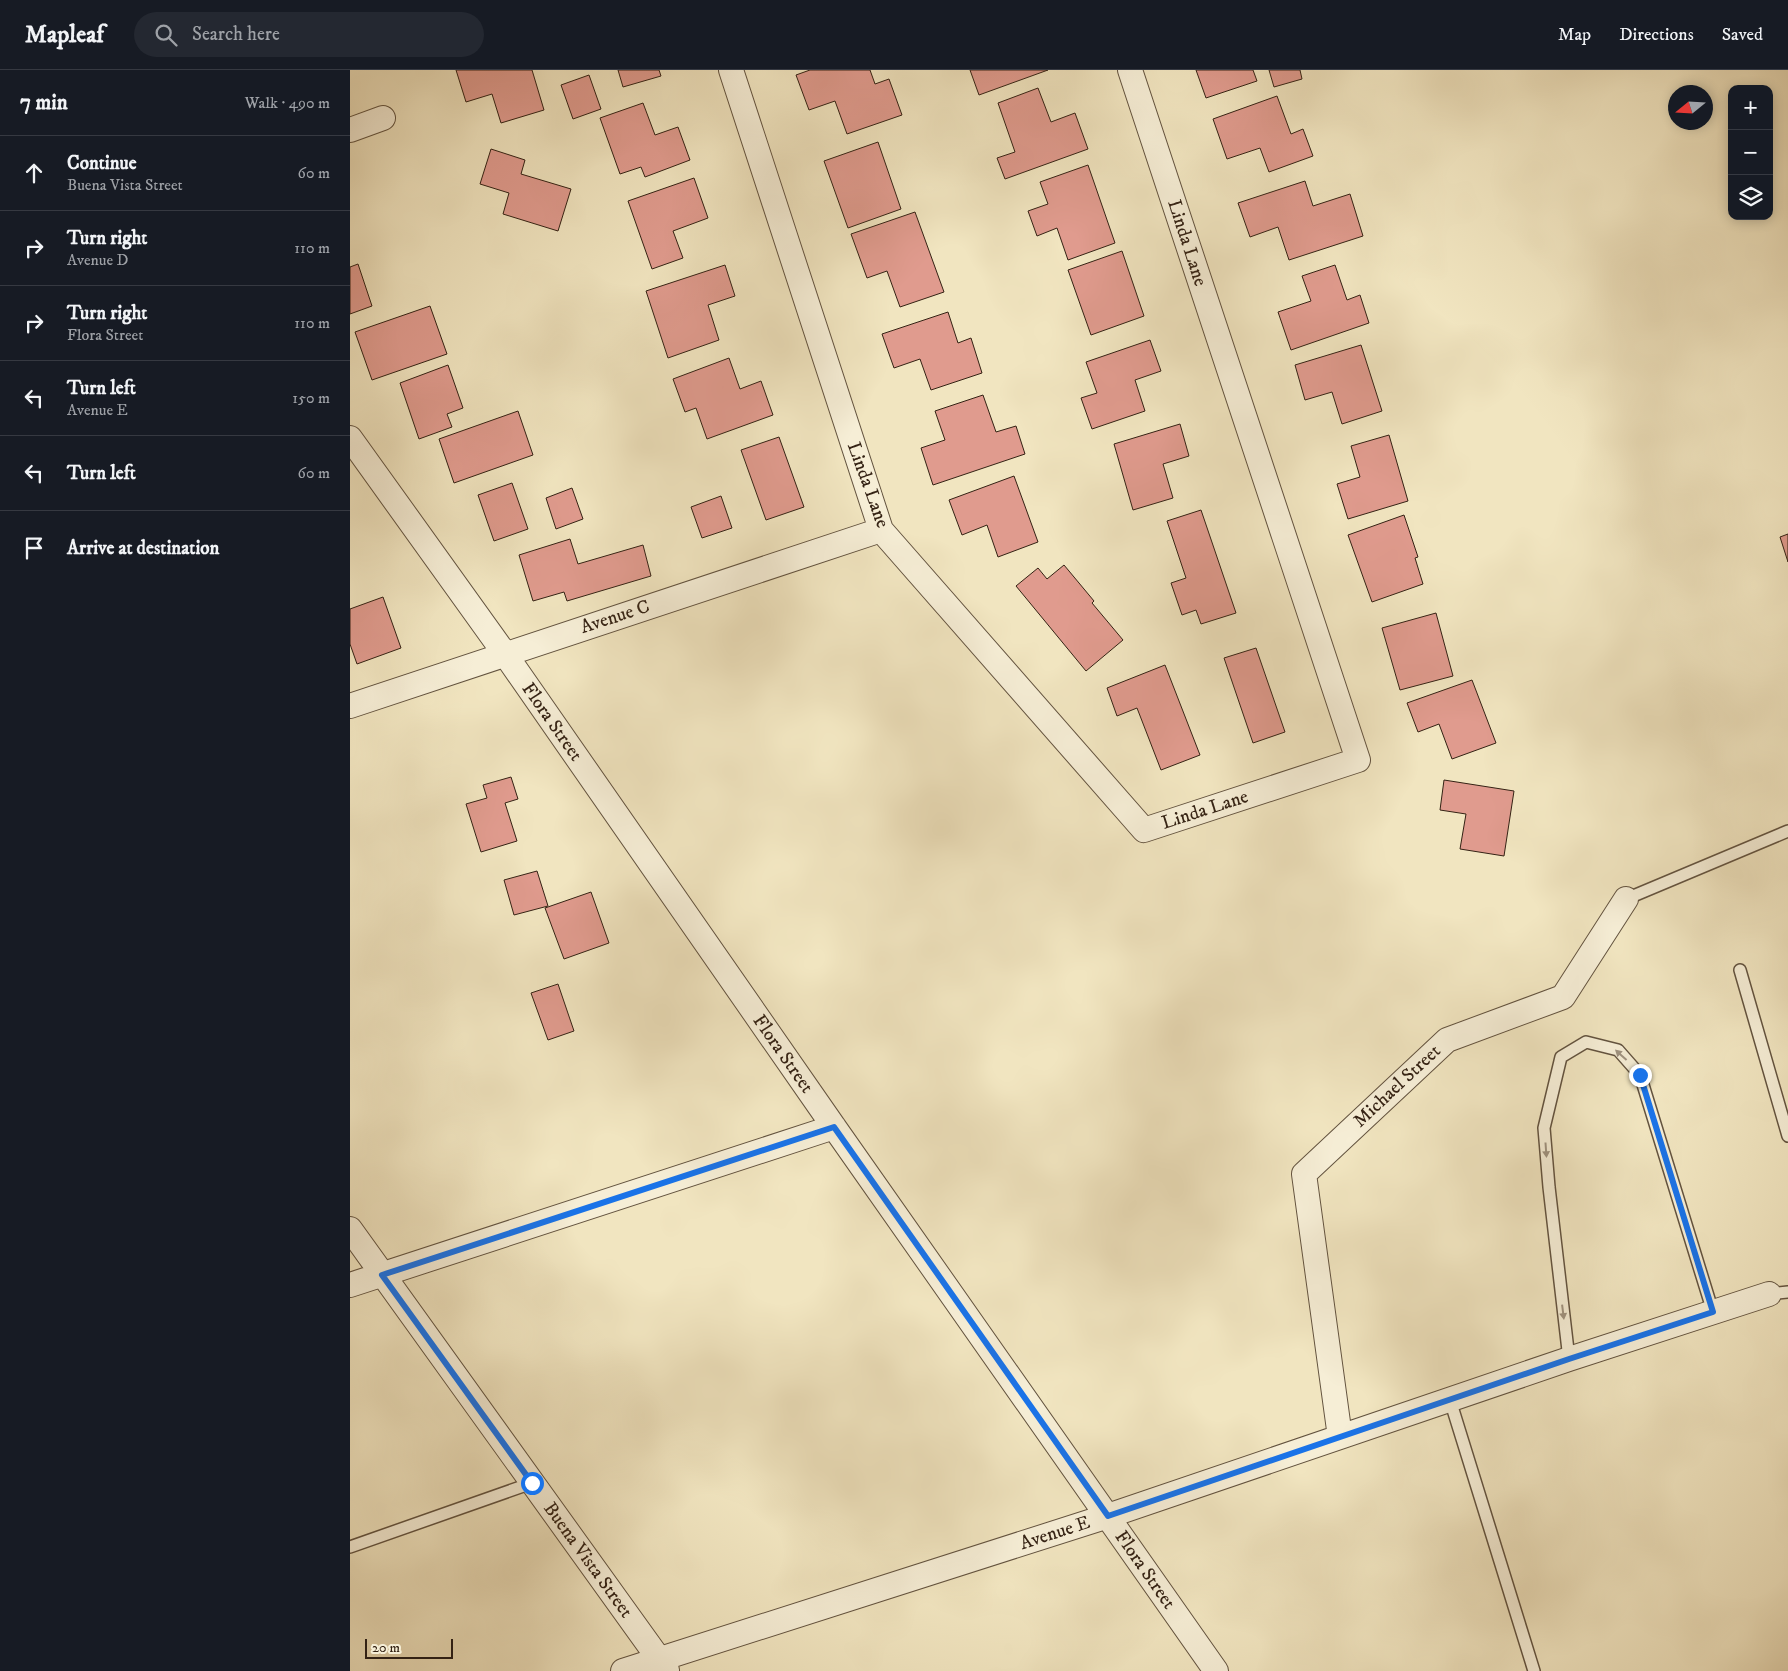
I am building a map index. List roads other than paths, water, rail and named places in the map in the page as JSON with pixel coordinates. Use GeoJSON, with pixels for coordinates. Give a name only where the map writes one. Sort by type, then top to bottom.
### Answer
{"type":"FeatureCollection","features":[{"type":"Feature","properties":{"kind":"street","name":"Linda Lane"},"geometry":{"type":"LineString","coordinates":[[731,70],[881,530],[1144,830],[1358,760],[1130,70]]}},
{"type":"Feature","properties":{"kind":"street"},"geometry":{"type":"LineString","coordinates":[[350,130],[383,118]]}},
{"type":"Feature","properties":{"kind":"street","name":"Flora Street"},"geometry":{"type":"LineString","coordinates":[[350,438],[505,654],[1216,1671]]}},
{"type":"Feature","properties":{"kind":"street","name":"Avenue C"},"geometry":{"type":"LineString","coordinates":[[350,706],[881,530]]}},
{"type":"Feature","properties":{"kind":"street","name":"Michael Street"},"geometry":{"type":"LineString","coordinates":[[1340,1437],[1304,1174],[1447,1040],[1563,997],[1626,899]]}},
{"type":"Feature","properties":{"kind":"street"},"geometry":{"type":"LineString","coordinates":[[350,1286],[834,1127]]}},
{"type":"Feature","properties":{"kind":"street","name":"Buena Vista Street"},"geometry":{"type":"LineString","coordinates":[[350,1229],[663,1665]]}},
{"type":"Feature","properties":{"kind":"street","name":"Avenue E"},"geometry":{"type":"LineString","coordinates":[[623,1671],[663,1665],[1569,1359],[1713,1312],[1779,1293]]}},
{"type":"Feature","properties":{"kind":"lane","name":"Michael Street"},"geometry":{"type":"LineString","coordinates":[[1626,899],[1788,831]]}},
{"type":"Feature","properties":{"kind":"lane"},"geometry":{"type":"LineString","coordinates":[[1740,970],[1788,1136]]}},
{"type":"Feature","properties":{"kind":"lane"},"geometry":{"type":"LineString","coordinates":[[1569,1359],[1544,1128],[1561,1057],[1586,1042],[1618,1050],[1640,1075],[1713,1312]]}},
{"type":"Feature","properties":{"kind":"lane"},"geometry":{"type":"LineString","coordinates":[[1450,1400],[1534,1671]]}},
{"type":"Feature","properties":{"kind":"lane"},"geometry":{"type":"LineString","coordinates":[[350,1547],[532,1483]]}}]}
